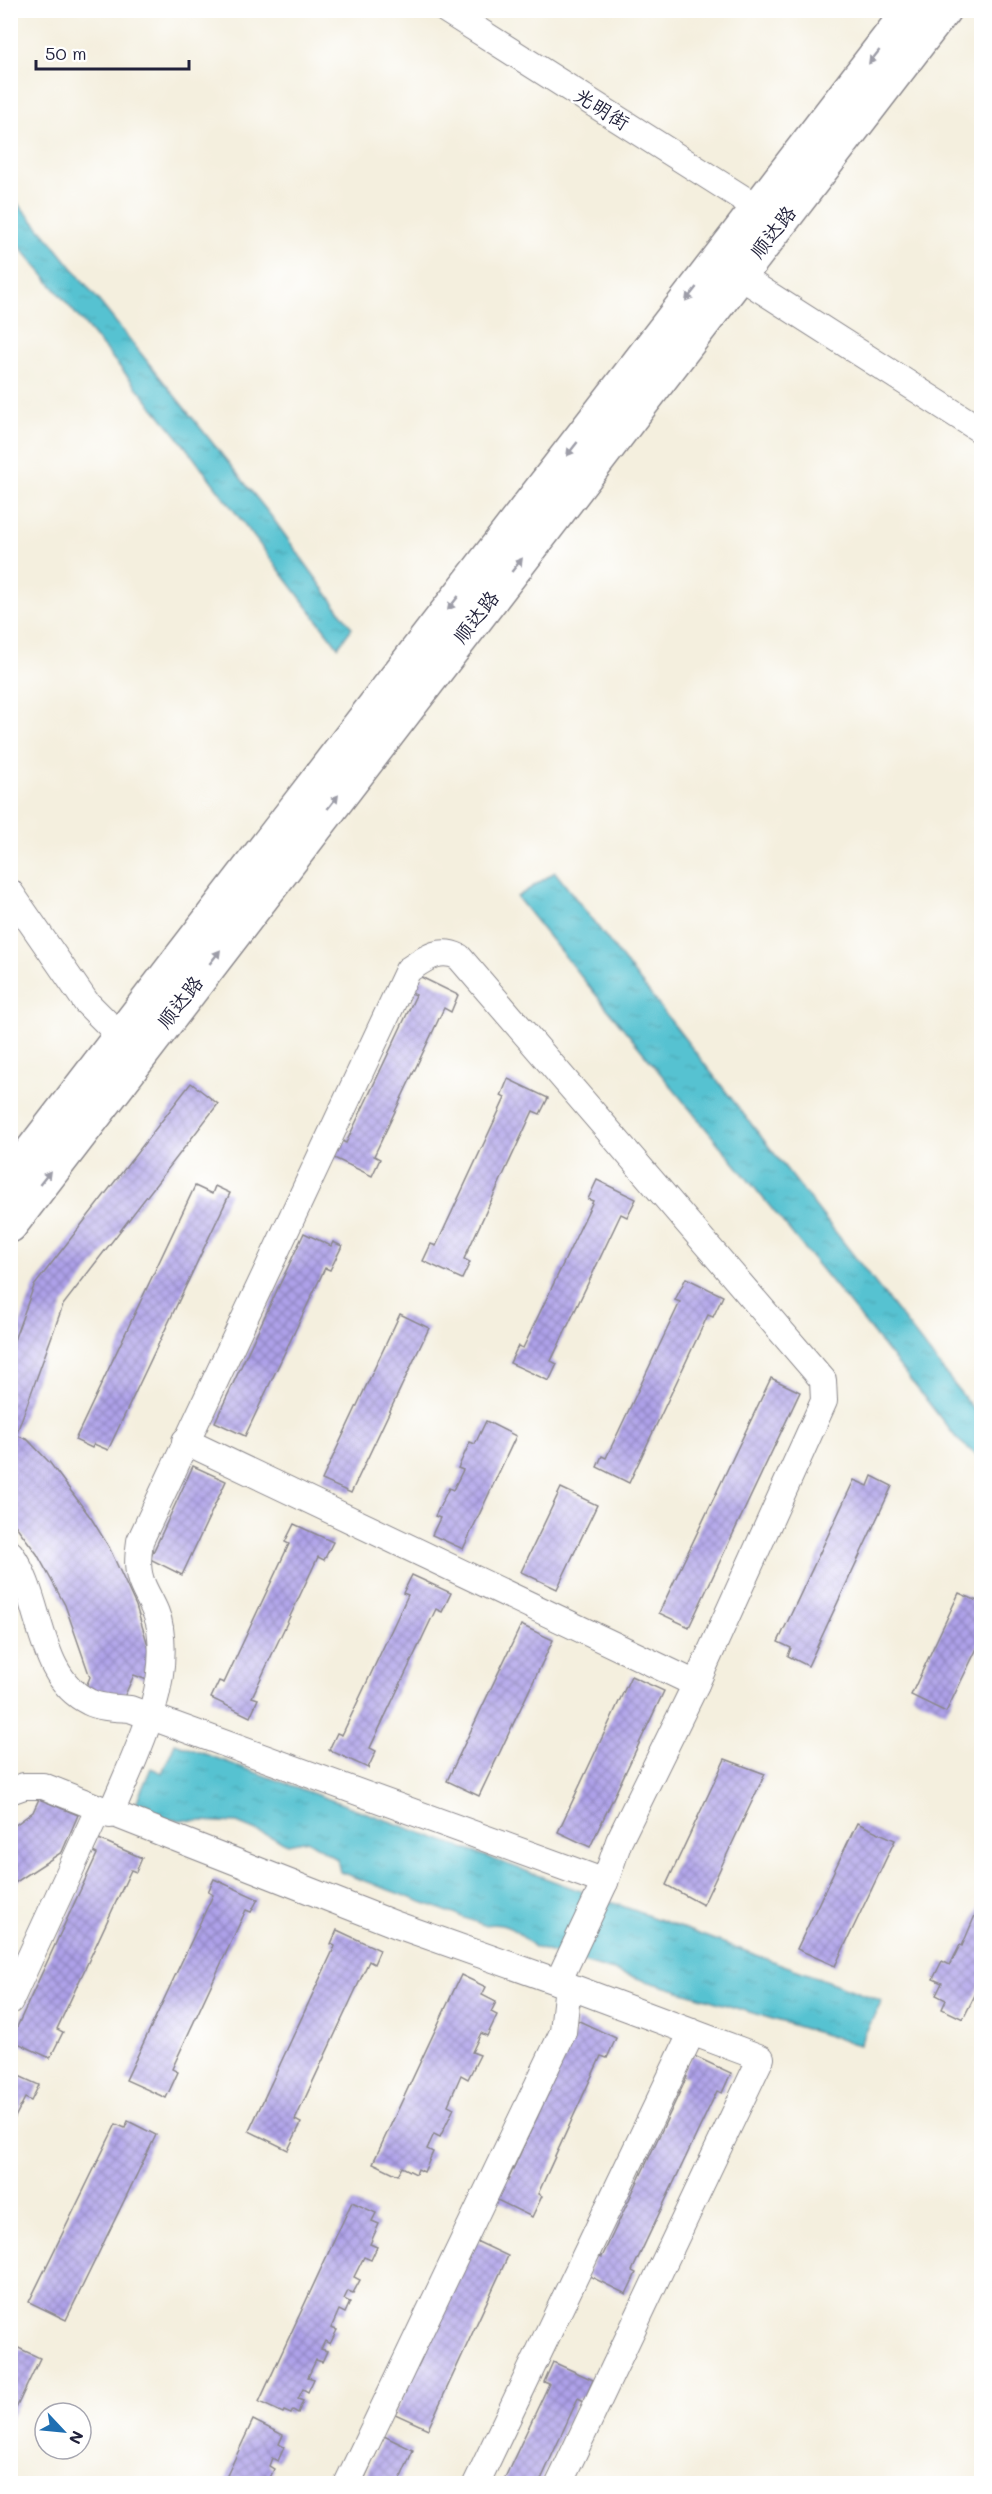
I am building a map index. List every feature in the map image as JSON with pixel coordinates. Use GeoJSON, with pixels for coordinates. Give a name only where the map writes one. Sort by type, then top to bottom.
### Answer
{"type":"FeatureCollection","features":[{"type":"Feature","properties":{"kind":"main road","name":"顺达路"},"geometry":{"type":"LineString","coordinates":[[10,1226],[728,269],[758,208],[910,10]]}},
{"type":"Feature","properties":{"kind":"main road","name":"顺达路"},"geometry":{"type":"LineString","coordinates":[[10,1179],[120,1036],[728,269],[944,10]]}},
{"type":"Feature","properties":{"kind":"street","name":"光明街"},"geometry":{"type":"LineString","coordinates":[[446,10],[758,208]]}},
{"type":"Feature","properties":{"kind":"street"},"geometry":{"type":"LineString","coordinates":[[728,269],[981,431]]}},
{"type":"Feature","properties":{"kind":"street"},"geometry":{"type":"LineString","coordinates":[[10,892],[86,1002],[120,1036]]}},
{"type":"Feature","properties":{"kind":"street"},"geometry":{"type":"LineString","coordinates":[[10,2001],[150,1717],[160,1680],[163,1651],[160,1624],[153,1604],[142,1585],[137,1562],[140,1541],[408,970],[434,954],[450,952],[459,957],[823,1380],[824,1401],[696,1684],[619,1841],[605,1882],[563,1983],[563,2032],[347,2484]]}},
{"type":"Feature","properties":{"kind":"street"},"geometry":{"type":"LineString","coordinates":[[185,1441],[696,1684]]}},
{"type":"Feature","properties":{"kind":"street"},"geometry":{"type":"LineString","coordinates":[[10,1553],[31,1591],[51,1661],[62,1681],[90,1703],[130,1709],[605,1882]]}},
{"type":"Feature","properties":{"kind":"street"},"geometry":{"type":"LineString","coordinates":[[10,1791],[24,1786],[43,1786],[104,1813],[397,1925],[563,1983],[761,2058],[559,2484]]}},
{"type":"Feature","properties":{"kind":"street"},"geometry":{"type":"LineString","coordinates":[[476,2484],[692,2032]]}},
{"type":"Feature","properties":{"kind":"water"},"geometry":{"type":"Polygon","coordinates":[[[10,195],[50,240],[271,516],[352,628],[338,647],[178,437],[11,236],[10,195]]]}},
{"type":"Feature","properties":{"kind":"water"},"geometry":{"type":"Polygon","coordinates":[[[555,872],[981,1419],[981,1459],[957,1439],[517,897],[555,872]]]}},
{"type":"Feature","properties":{"kind":"water"},"geometry":{"type":"Polygon","coordinates":[[[175,1743],[882,2001],[859,2045],[534,1947],[517,1932],[506,1926],[484,1925],[340,1872],[337,1859],[307,1840],[288,1844],[237,1823],[165,1819],[136,1803],[151,1768],[162,1773],[175,1743]]]}},
{"type":"Feature","properties":{"kind":"building"},"geometry":{"type":"Polygon","coordinates":[[[419,976],[458,995],[451,1012],[444,1008],[374,1156],[380,1159],[372,1176],[334,1158],[342,1141],[346,1143],[416,995],[411,993],[419,976]]]}},
{"type":"Feature","properties":{"kind":"building"},"geometry":{"type":"Polygon","coordinates":[[[508,1079],[548,1098],[540,1114],[533,1111],[464,1259],[470,1262],[462,1279],[423,1261],[431,1244],[436,1246],[505,1098],[501,1096],[508,1079]]]}},
{"type":"Feature","properties":{"kind":"building"},"geometry":{"type":"Polygon","coordinates":[[[191,1083],[218,1104],[63,1305],[16,1435],[28,1440],[50,1463],[91,1518],[109,1547],[136,1606],[154,1665],[147,1680],[134,1675],[120,1706],[85,1689],[90,1677],[65,1605],[37,1554],[10,1518],[10,1351],[34,1286],[191,1083]]]}},
{"type":"Feature","properties":{"kind":"building"},"geometry":{"type":"Polygon","coordinates":[[[597,1180],[636,1199],[627,1217],[621,1214],[551,1361],[557,1364],[549,1381],[510,1363],[518,1346],[523,1348],[593,1201],[588,1199],[597,1180]]]}},
{"type":"Feature","properties":{"kind":"building"},"geometry":{"type":"Polygon","coordinates":[[[195,1186],[212,1194],[215,1186],[230,1193],[108,1450],[94,1444],[92,1448],[75,1440],[195,1186]]]}},
{"type":"Feature","properties":{"kind":"building"},"geometry":{"type":"Polygon","coordinates":[[[304,1233],[331,1246],[333,1242],[342,1246],[330,1270],[325,1268],[245,1436],[215,1422],[304,1233]]]}},
{"type":"Feature","properties":{"kind":"building"},"geometry":{"type":"Polygon","coordinates":[[[686,1278],[723,1296],[713,1317],[708,1315],[629,1483],[597,1467],[602,1456],[606,1458],[680,1302],[675,1300],[686,1278]]]}},
{"type":"Feature","properties":{"kind":"building"},"geometry":{"type":"Polygon","coordinates":[[[400,1314],[429,1328],[351,1493],[322,1480],[400,1314]]]}},
{"type":"Feature","properties":{"kind":"building"},"geometry":{"type":"Polygon","coordinates":[[[771,1378],[800,1392],[689,1627],[659,1613],[771,1378]]]}},
{"type":"Feature","properties":{"kind":"building"},"geometry":{"type":"Polygon","coordinates":[[[486,1421],[516,1436],[463,1549],[432,1535],[440,1518],[435,1516],[449,1488],[453,1490],[463,1470],[458,1468],[470,1442],[475,1444],[486,1421]]]}},
{"type":"Feature","properties":{"kind":"building"},"geometry":{"type":"Polygon","coordinates":[[[193,1466],[226,1481],[182,1575],[150,1559],[193,1466]]]}},
{"type":"Feature","properties":{"kind":"building"},"geometry":{"type":"Polygon","coordinates":[[[872,1476],[892,1486],[808,1666],[788,1656],[791,1648],[778,1642],[854,1480],[868,1486],[872,1476]]]}},
{"type":"Feature","properties":{"kind":"building"},"geometry":{"type":"Polygon","coordinates":[[[561,1488],[597,1505],[557,1589],[521,1572],[561,1488]]]}},
{"type":"Feature","properties":{"kind":"building"},"geometry":{"type":"Polygon","coordinates":[[[294,1524],[333,1542],[324,1560],[318,1557],[252,1697],[258,1699],[250,1717],[211,1698],[219,1681],[224,1683],[289,1544],[285,1542],[294,1524]]]}},
{"type":"Feature","properties":{"kind":"building"},"geometry":{"type":"Polygon","coordinates":[[[412,1575],[451,1593],[442,1612],[436,1609],[370,1748],[376,1751],[368,1768],[329,1750],[337,1733],[342,1735],[408,1595],[403,1593],[412,1575]]]}},
{"type":"Feature","properties":{"kind":"building"},"geometry":{"type":"Polygon","coordinates":[[[959,1593],[982,1603],[982,1638],[946,1712],[911,1695],[959,1593]]]}},
{"type":"Feature","properties":{"kind":"building"},"geometry":{"type":"Polygon","coordinates":[[[521,1625],[553,1640],[479,1796],[447,1781],[521,1625]]]}},
{"type":"Feature","properties":{"kind":"building"},"geometry":{"type":"Polygon","coordinates":[[[631,1676],[664,1691],[590,1847],[558,1832],[631,1676]]]}},
{"type":"Feature","properties":{"kind":"building"},"geometry":{"type":"Polygon","coordinates":[[[725,1759],[765,1774],[703,1905],[666,1885],[725,1759]]]}},
{"type":"Feature","properties":{"kind":"building"},"geometry":{"type":"Polygon","coordinates":[[[39,1799],[78,1815],[62,1852],[10,1886],[10,1829],[33,1812],[39,1799]]]}},
{"type":"Feature","properties":{"kind":"building"},"geometry":{"type":"Polygon","coordinates":[[[857,1823],[895,1840],[835,1966],[797,1949],[857,1823]]]}},
{"type":"Feature","properties":{"kind":"building"},"geometry":{"type":"Polygon","coordinates":[[[99,1839],[142,1858],[136,1872],[131,1870],[57,2029],[63,2032],[50,2058],[11,2040],[97,1854],[93,1852],[99,1839]]]}},
{"type":"Feature","properties":{"kind":"building"},"geometry":{"type":"Polygon","coordinates":[[[214,1879],[258,1899],[251,1912],[246,1910],[172,2069],[178,2072],[166,2098],[126,2080],[213,1895],[208,1892],[214,1879]]]}},
{"type":"Feature","properties":{"kind":"building"},"geometry":{"type":"Polygon","coordinates":[[[982,1899],[982,1981],[963,2019],[942,2009],[946,2000],[936,1995],[942,1983],[933,1979],[942,1961],[950,1965],[960,1945],[962,1946],[982,1899]]]}},
{"type":"Feature","properties":{"kind":"building"},"geometry":{"type":"Polygon","coordinates":[[[337,1930],[380,1950],[374,1964],[369,1961],[295,2120],[301,2123],[288,2150],[249,2131],[335,1946],[331,1944],[337,1930]]]}},
{"type":"Feature","properties":{"kind":"building"},"geometry":{"type":"Polygon","coordinates":[[[461,1975],[486,1987],[482,1995],[496,2002],[491,2012],[497,2015],[487,2036],[481,2033],[472,2052],[480,2055],[468,2079],[461,2075],[448,2105],[454,2108],[440,2137],[434,2134],[427,2149],[433,2152],[424,2172],[418,2169],[416,2174],[402,2167],[398,2175],[373,2163],[461,1975]]]}},
{"type":"Feature","properties":{"kind":"building"},"geometry":{"type":"Polygon","coordinates":[[[577,2020],[616,2038],[607,2058],[601,2056],[538,2194],[542,2196],[532,2217],[493,2198],[502,2177],[508,2180],[572,2042],[577,2020]]]}},
{"type":"Feature","properties":{"kind":"building"},"geometry":{"type":"Polygon","coordinates":[[[692,2055],[731,2073],[722,2093],[717,2091],[632,2271],[636,2273],[626,2294],[587,2275],[596,2254],[602,2257],[687,2077],[682,2075],[692,2055]]]}},
{"type":"Feature","properties":{"kind":"building"},"geometry":{"type":"Polygon","coordinates":[[[10,2072],[39,2085],[31,2101],[25,2098],[10,2127],[10,2072]]]}},
{"type":"Feature","properties":{"kind":"building"},"geometry":{"type":"Polygon","coordinates":[[[128,2121],[156,2135],[66,2320],[29,2302],[116,2124],[125,2128],[128,2121]]]}},
{"type":"Feature","properties":{"kind":"building"},"geometry":{"type":"Polygon","coordinates":[[[352,2202],[376,2213],[372,2221],[379,2224],[370,2244],[377,2247],[371,2260],[364,2257],[354,2277],[360,2280],[353,2293],[348,2291],[344,2299],[350,2302],[345,2313],[339,2310],[331,2328],[337,2330],[330,2344],[325,2341],[321,2349],[327,2351],[322,2362],[316,2360],[308,2377],[314,2379],[308,2392],[303,2389],[298,2399],[303,2401],[298,2413],[293,2410],[291,2414],[284,2411],[283,2413],[259,2402],[352,2202]]]}},
{"type":"Feature","properties":{"kind":"building"},"geometry":{"type":"Polygon","coordinates":[[[476,2241],[508,2256],[428,2429],[395,2414],[476,2241]]]}},
{"type":"Feature","properties":{"kind":"building"},"geometry":{"type":"Polygon","coordinates":[[[10,2344],[40,2358],[10,2421],[10,2344]]]}},
{"type":"Feature","properties":{"kind":"building"},"geometry":{"type":"Polygon","coordinates":[[[553,2362],[593,2380],[584,2401],[578,2398],[539,2484],[502,2484],[549,2384],[544,2382],[553,2362]]]}},
{"type":"Feature","properties":{"kind":"building"},"geometry":{"type":"Polygon","coordinates":[[[253,2420],[283,2435],[279,2444],[284,2447],[278,2461],[272,2458],[269,2466],[274,2469],[269,2480],[264,2477],[261,2484],[223,2484],[253,2420]]]}},
{"type":"Feature","properties":{"kind":"building"},"geometry":{"type":"Polygon","coordinates":[[[384,2436],[413,2450],[398,2484],[362,2484],[384,2436]]]}}]}
